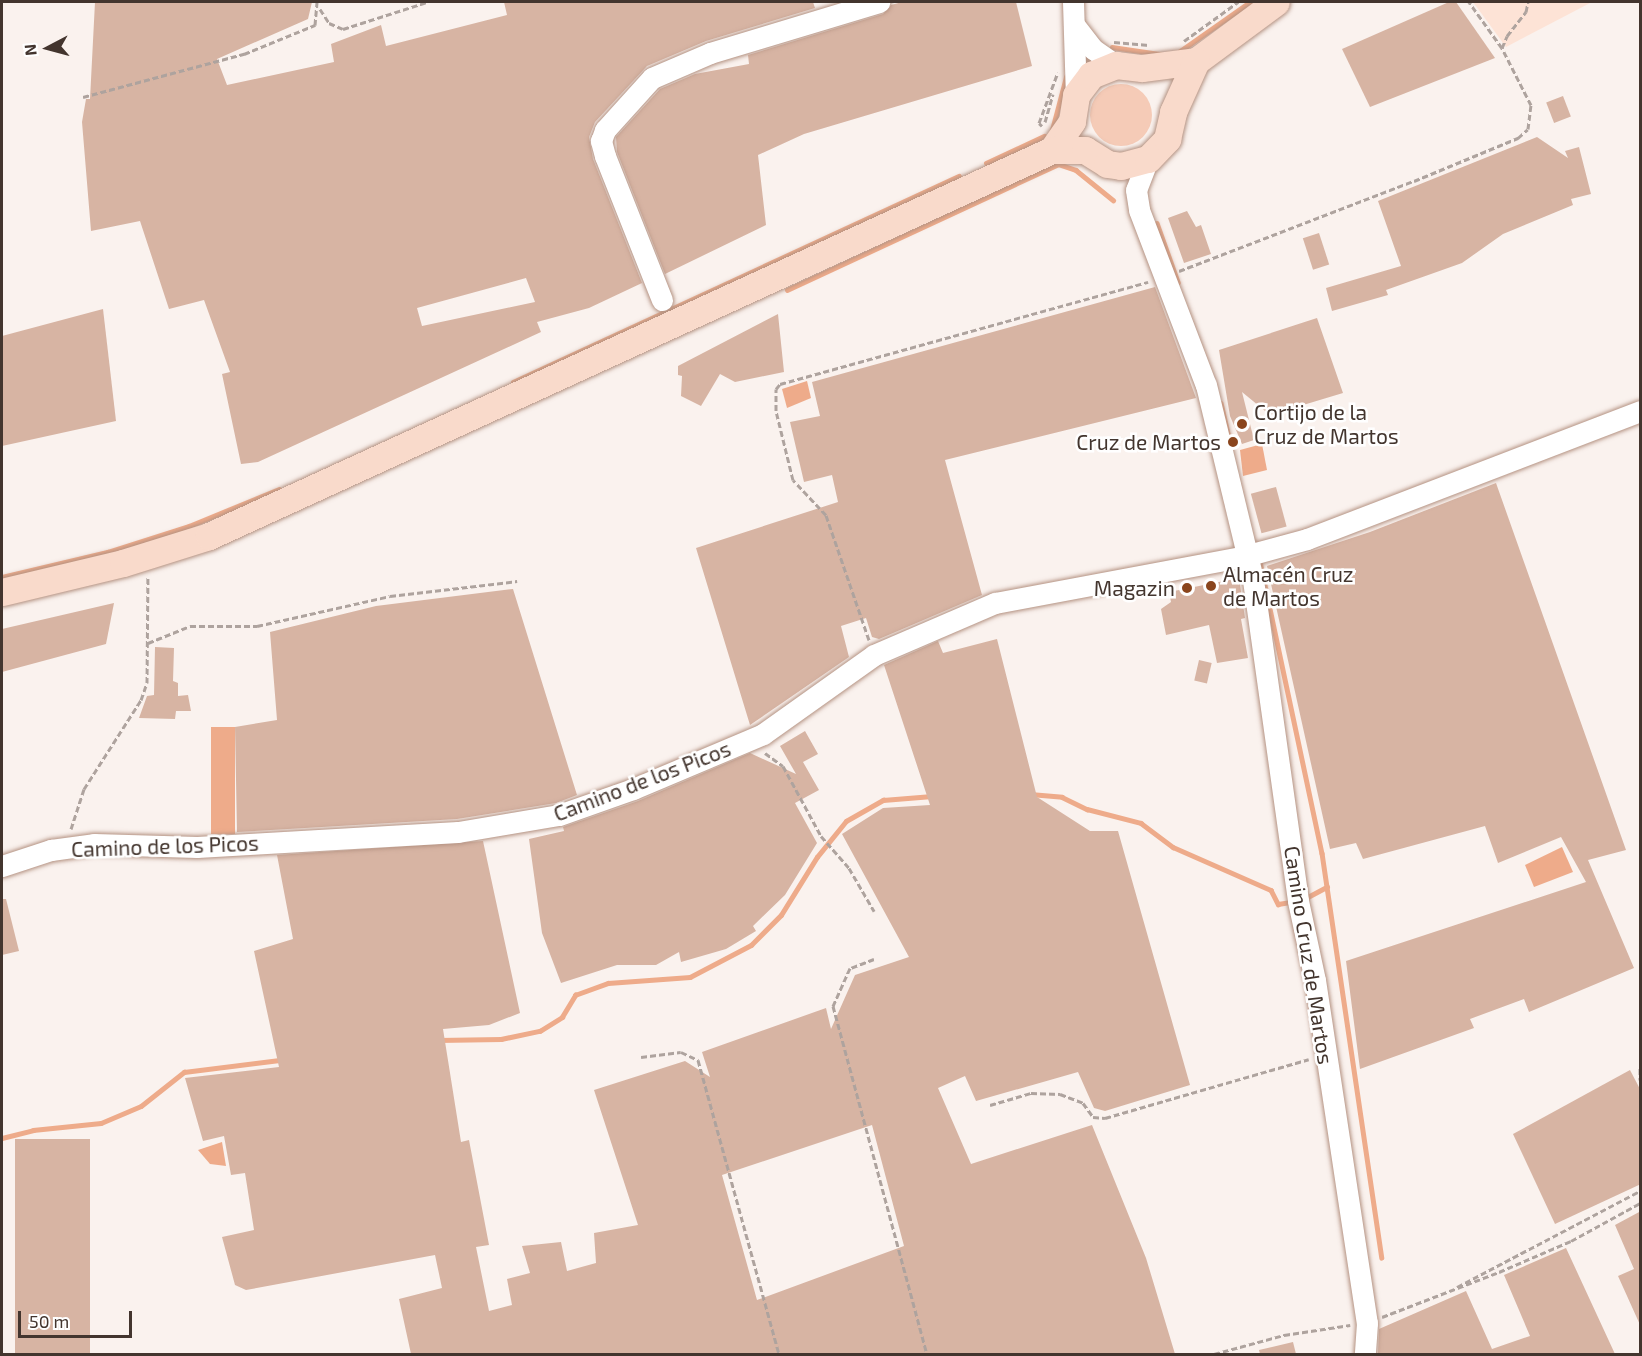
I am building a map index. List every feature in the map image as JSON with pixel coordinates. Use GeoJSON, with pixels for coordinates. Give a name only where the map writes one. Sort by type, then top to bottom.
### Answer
{"type":"FeatureCollection","features":[{"type":"Feature","properties":{"kind":"main road"},"geometry":{"type":"LineString","coordinates":[[2,592],[147,556],[209,536],[320,488],[1043,137],[1074,108],[1091,75],[1186,52],[1276,2]]}},
{"type":"Feature","properties":{"kind":"main road"},"geometry":{"type":"LineString","coordinates":[[1043,137],[1121,166],[1148,159],[1167,139],[1186,52]]}},
{"type":"Feature","properties":{"kind":"main road"},"geometry":{"type":"LineString","coordinates":[[1129,67],[1158,79],[1168,94],[1173,112]]}},
{"type":"Feature","properties":{"kind":"street"},"geometry":{"type":"LineString","coordinates":[[662,300],[605,156],[601,141],[605,130],[652,78],[710,54],[879,2]]}},
{"type":"Feature","properties":{"kind":"street"},"geometry":{"type":"LineString","coordinates":[[1073,2],[1081,53],[1074,108],[1096,157],[1139,210],[1175,273],[1253,553]]}},
{"type":"Feature","properties":{"kind":"street"},"geometry":{"type":"LineString","coordinates":[[1081,53],[1129,67]]}},
{"type":"Feature","properties":{"kind":"street"},"geometry":{"type":"LineString","coordinates":[[1139,210],[1136,190],[1148,159]]}},
{"type":"Feature","properties":{"kind":"street","name":"Camino de los Picos"},"geometry":{"type":"LineString","coordinates":[[2,866],[65,848],[94,844],[197,847],[506,826],[559,815],[633,789],[764,734],[874,655],[995,603],[1253,553],[1307,539],[1641,411]]}},
{"type":"Feature","properties":{"kind":"street","name":"Camino Cruz de Martos"},"geometry":{"type":"LineString","coordinates":[[1253,553],[1253,580],[1298,901],[1315,980],[1367,1323],[1365,1354]]}},
{"type":"Feature","properties":{"kind":"path"},"geometry":{"type":"LineString","coordinates":[[317,2],[329,23],[343,29],[427,2]]}},
{"type":"Feature","properties":{"kind":"path"},"geometry":{"type":"LineString","coordinates":[[1186,52],[1238,2]]}},
{"type":"Feature","properties":{"kind":"path"},"geometry":{"type":"LineString","coordinates":[[874,655],[826,515],[793,480],[776,411],[776,389],[780,384],[1175,273],[1518,138],[1528,129],[1531,105],[1503,48],[1469,2]]}},
{"type":"Feature","properties":{"kind":"path"},"geometry":{"type":"LineString","coordinates":[[1503,48],[1507,36],[1526,12],[1528,2]]}},
{"type":"Feature","properties":{"kind":"path"},"geometry":{"type":"LineString","coordinates":[[83,97],[244,54],[315,25],[319,7]]}},
{"type":"Feature","properties":{"kind":"path"},"geometry":{"type":"LineString","coordinates":[[1043,137],[1039,123],[1055,77],[1081,53],[1116,42],[1159,47]]}},
{"type":"Feature","properties":{"kind":"path"},"geometry":{"type":"LineString","coordinates":[[1043,137],[1059,76],[1081,53]]}},
{"type":"Feature","properties":{"kind":"path"},"geometry":{"type":"LineString","coordinates":[[65,848],[84,789],[141,700],[147,682],[147,556]]}},
{"type":"Feature","properties":{"kind":"path"},"geometry":{"type":"LineString","coordinates":[[148,643],[190,626],[257,626],[390,596],[517,581]]}},
{"type":"Feature","properties":{"kind":"path"},"geometry":{"type":"LineString","coordinates":[[744,742],[783,766],[821,836],[849,868],[874,911]]}},
{"type":"Feature","properties":{"kind":"path"},"geometry":{"type":"LineString","coordinates":[[874,959],[850,968],[833,1006],[927,1354]]}},
{"type":"Feature","properties":{"kind":"path"},"geometry":{"type":"LineString","coordinates":[[641,1057],[681,1052],[698,1060],[779,1354]]}},
{"type":"Feature","properties":{"kind":"path"},"geometry":{"type":"LineString","coordinates":[[990,1105],[1031,1093],[1060,1094],[1083,1103],[1093,1117],[1105,1118],[1325,1054]]}},
{"type":"Feature","properties":{"kind":"path"},"geometry":{"type":"LineString","coordinates":[[1641,1068],[1641,1080]]}},
{"type":"Feature","properties":{"kind":"path"},"geometry":{"type":"LineString","coordinates":[[1448,1292],[1641,1191]]}},
{"type":"Feature","properties":{"kind":"path"},"geometry":{"type":"LineString","coordinates":[[1214,1354],[1284,1335],[1367,1323],[1570,1241],[1641,1203]]}},
{"type":"Feature","properties":{"kind":"shaded area"},"geometry":{"type":"Polygon","coordinates":[[[1473,2],[1592,2],[1506,47],[1473,2]]]}},
{"type":"Feature","properties":{"kind":"shaded area"},"geometry":{"type":"Polygon","coordinates":[[[1121,84],[1133,86],[1143,93],[1150,103],[1152,115],[1150,127],[1143,137],[1133,144],[1121,146],[1109,144],[1099,137],[1092,127],[1090,115],[1092,103],[1099,93],[1109,86],[1121,84]]]}},
{"type":"Feature","properties":{"kind":"shaded area"},"geometry":{"type":"Polygon","coordinates":[[[807,381],[811,398],[787,408],[782,389],[807,381]]]}},
{"type":"Feature","properties":{"kind":"shaded area"},"geometry":{"type":"Polygon","coordinates":[[[1262,444],[1267,470],[1243,476],[1240,450],[1262,444]]]}},
{"type":"Feature","properties":{"kind":"shaded area"},"geometry":{"type":"Polygon","coordinates":[[[211,727],[235,727],[235,834],[211,834],[211,727]]]}},
{"type":"Feature","properties":{"kind":"shaded area"},"geometry":{"type":"Polygon","coordinates":[[[1562,847],[1573,872],[1534,887],[1525,865],[1562,847]]]}},
{"type":"Feature","properties":{"kind":"shaded area"},"geometry":{"type":"Polygon","coordinates":[[[222,1142],[226,1166],[210,1164],[198,1150],[222,1142]]]}},
{"type":"Feature","properties":{"kind":"building"},"geometry":{"type":"Polygon","coordinates":[[[95,2],[312,2],[308,19],[217,59],[227,85],[334,62],[331,44],[381,25],[386,46],[507,15],[504,2],[813,2],[815,8],[706,41],[647,66],[595,122],[589,137],[593,159],[642,283],[589,308],[537,322],[541,332],[258,462],[241,464],[222,374],[230,372],[204,300],[169,309],[140,221],[91,231],[82,122],[86,99],[90,99],[95,2]],[[526,278],[417,308],[422,326],[535,302],[526,278]]]}},
{"type":"Feature","properties":{"kind":"building"},"geometry":{"type":"Polygon","coordinates":[[[902,2],[1016,2],[1032,66],[804,134],[758,155],[766,225],[665,274],[617,152],[616,137],[660,89],[695,74],[749,64],[748,55],[883,14],[891,5],[902,2]]]}},
{"type":"Feature","properties":{"kind":"building"},"geometry":{"type":"Polygon","coordinates":[[[1449,2],[1456,2],[1495,58],[1370,107],[1342,49],[1449,2]]]}},
{"type":"Feature","properties":{"kind":"building"},"geometry":{"type":"Polygon","coordinates":[[[1563,96],[1571,117],[1554,123],[1546,102],[1563,96]]]}},
{"type":"Feature","properties":{"kind":"building"},"geometry":{"type":"Polygon","coordinates":[[[1537,137],[1568,158],[1565,151],[1579,147],[1591,194],[1571,199],[1573,205],[1503,234],[1462,263],[1386,290],[1388,295],[1332,311],[1326,288],[1401,266],[1378,201],[1537,137]]]}},
{"type":"Feature","properties":{"kind":"building"},"geometry":{"type":"Polygon","coordinates":[[[1187,211],[1196,227],[1201,225],[1211,254],[1184,263],[1168,218],[1187,211]]]}},
{"type":"Feature","properties":{"kind":"building"},"geometry":{"type":"Polygon","coordinates":[[[1319,233],[1329,264],[1313,270],[1303,238],[1319,233]]]}},
{"type":"Feature","properties":{"kind":"building"},"geometry":{"type":"Polygon","coordinates":[[[1155,287],[1196,398],[945,460],[982,595],[879,639],[872,637],[866,618],[841,626],[849,657],[750,725],[696,548],[838,502],[832,475],[804,482],[790,422],[820,416],[812,382],[1155,287]]]}},
{"type":"Feature","properties":{"kind":"building"},"geometry":{"type":"Polygon","coordinates":[[[103,309],[116,421],[2,446],[2,336],[103,309]]]}},
{"type":"Feature","properties":{"kind":"building"},"geometry":{"type":"Polygon","coordinates":[[[778,314],[784,372],[735,382],[720,374],[701,406],[681,396],[682,376],[678,375],[678,366],[778,314]]]}},
{"type":"Feature","properties":{"kind":"building"},"geometry":{"type":"Polygon","coordinates":[[[1317,318],[1343,393],[1270,415],[1242,392],[1254,440],[1242,444],[1230,416],[1219,350],[1317,318]]]}},
{"type":"Feature","properties":{"kind":"building"},"geometry":{"type":"Polygon","coordinates":[[[1496,483],[1626,850],[1588,860],[1634,968],[1529,1012],[1524,999],[1470,1019],[1474,1028],[1360,1069],[1346,961],[1586,882],[1561,837],[1498,863],[1485,826],[1363,859],[1356,843],[1330,849],[1267,566],[1370,532],[1496,483]]]}},
{"type":"Feature","properties":{"kind":"building"},"geometry":{"type":"Polygon","coordinates":[[[1276,487],[1287,527],[1261,533],[1251,494],[1276,487]]]}},
{"type":"Feature","properties":{"kind":"building"},"geometry":{"type":"Polygon","coordinates":[[[1239,578],[1245,618],[1241,619],[1248,658],[1217,663],[1209,625],[1166,635],[1161,609],[1171,602],[1169,592],[1239,578]]]}},
{"type":"Feature","properties":{"kind":"building"},"geometry":{"type":"Polygon","coordinates":[[[513,589],[577,795],[556,803],[457,819],[237,832],[235,727],[277,720],[270,632],[376,606],[513,589]]]}},
{"type":"Feature","properties":{"kind":"building"},"geometry":{"type":"Polygon","coordinates":[[[114,603],[106,644],[2,672],[2,629],[114,603]]]}},
{"type":"Feature","properties":{"kind":"building"},"geometry":{"type":"Polygon","coordinates":[[[997,639],[1037,797],[1090,831],[1118,831],[1190,1085],[1105,1111],[1094,1108],[1078,1072],[976,1101],[965,1076],[938,1088],[971,1164],[1092,1125],[1146,1258],[1175,1354],[411,1354],[399,1299],[442,1288],[435,1255],[246,1290],[235,1285],[222,1237],[254,1230],[245,1173],[231,1175],[224,1136],[203,1141],[185,1078],[279,1067],[254,951],[293,939],[277,855],[483,841],[520,1013],[489,1025],[443,1029],[461,1142],[469,1140],[489,1245],[476,1247],[489,1311],[512,1305],[507,1279],[530,1273],[522,1246],[561,1242],[567,1271],[596,1263],[594,1233],[638,1225],[594,1090],[685,1061],[710,1077],[702,1052],[826,1008],[831,1029],[855,975],[909,957],[842,834],[883,808],[930,805],[884,665],[938,641],[943,653],[997,639]],[[872,1125],[722,1175],[757,1300],[904,1246],[872,1125]]]}},
{"type":"Feature","properties":{"kind":"building"},"geometry":{"type":"Polygon","coordinates":[[[155,647],[174,648],[173,681],[178,683],[178,696],[188,695],[191,711],[176,711],[175,719],[139,718],[147,696],[154,695],[155,647]]]}},
{"type":"Feature","properties":{"kind":"building"},"geometry":{"type":"Polygon","coordinates":[[[1199,660],[1212,663],[1207,683],[1194,680],[1199,660]]]}},
{"type":"Feature","properties":{"kind":"building"},"geometry":{"type":"Polygon","coordinates":[[[805,731],[818,754],[803,762],[819,790],[795,803],[817,843],[785,895],[753,926],[756,931],[726,949],[681,962],[679,952],[656,965],[617,965],[561,983],[542,933],[529,839],[564,831],[563,827],[638,801],[750,753],[796,774],[780,746],[805,731]]]}},
{"type":"Feature","properties":{"kind":"building"},"geometry":{"type":"Polygon","coordinates":[[[2,899],[6,899],[19,951],[2,955],[2,899]]]}},
{"type":"Feature","properties":{"kind":"building"},"geometry":{"type":"Polygon","coordinates":[[[1630,1070],[1641,1091],[1641,1184],[1555,1224],[1513,1134],[1630,1070]]]}},
{"type":"Feature","properties":{"kind":"building"},"geometry":{"type":"Polygon","coordinates":[[[15,1139],[90,1139],[90,1354],[15,1354],[15,1139]]]}},
{"type":"Feature","properties":{"kind":"building"},"geometry":{"type":"Polygon","coordinates":[[[1641,1211],[1641,1327],[1618,1276],[1634,1269],[1615,1225],[1641,1211]]]}},
{"type":"Feature","properties":{"kind":"building"},"geometry":{"type":"Polygon","coordinates":[[[1566,1248],[1615,1354],[1378,1354],[1379,1329],[1466,1291],[1492,1349],[1530,1336],[1504,1275],[1566,1248]]]}},
{"type":"Feature","properties":{"kind":"building"},"geometry":{"type":"Polygon","coordinates":[[[1293,1342],[1296,1354],[1260,1354],[1259,1350],[1293,1342]]]}},
{"type":"Feature","properties":{"kind":"waterway"},"geometry":{"type":"LineString","coordinates":[[1180,51],[1250,2]]}},
{"type":"Feature","properties":{"kind":"waterway"},"geometry":{"type":"LineString","coordinates":[[1112,47],[1160,54]]}},
{"type":"Feature","properties":{"kind":"waterway"},"geometry":{"type":"LineString","coordinates":[[1052,130],[1066,77]]}},
{"type":"Feature","properties":{"kind":"waterway"},"geometry":{"type":"LineString","coordinates":[[986,163],[1044,136]]}},
{"type":"Feature","properties":{"kind":"waterway"},"geometry":{"type":"LineString","coordinates":[[787,290],[1058,164],[1076,170],[1113,200]]}},
{"type":"Feature","properties":{"kind":"waterway"},"geometry":{"type":"LineString","coordinates":[[513,382],[959,176]]}},
{"type":"Feature","properties":{"kind":"waterway"},"geometry":{"type":"LineString","coordinates":[[1157,223],[1178,282]]}},
{"type":"Feature","properties":{"kind":"waterway"},"geometry":{"type":"LineString","coordinates":[[1221,403],[1230,442]]}},
{"type":"Feature","properties":{"kind":"waterway"},"geometry":{"type":"LineString","coordinates":[[2,577],[108,552],[189,526],[279,489]]}},
{"type":"Feature","properties":{"kind":"waterway"},"geometry":{"type":"LineString","coordinates":[[1259,557],[1322,853],[1382,1258]]}},
{"type":"Feature","properties":{"kind":"waterway"},"geometry":{"type":"LineString","coordinates":[[1030,794],[1062,797],[1087,809],[1141,823],[1173,847],[1271,890],[1278,904],[1291,902]]}},
{"type":"Feature","properties":{"kind":"waterway"},"geometry":{"type":"LineString","coordinates":[[438,1040],[501,1039],[540,1031],[562,1017],[575,995],[608,983],[690,977],[751,945],[781,915],[817,857],[846,821],[883,800],[932,796]]}},
{"type":"Feature","properties":{"kind":"waterway"},"geometry":{"type":"LineString","coordinates":[[1304,899],[1327,887]]}},
{"type":"Feature","properties":{"kind":"waterway"},"geometry":{"type":"LineString","coordinates":[[2,1138],[33,1130],[101,1123],[141,1106],[184,1072],[281,1060]]}},
{"type":"Feature","properties":{"kind":"place","name":"Cortijo de la Cruz de Martos"},"geometry":{"type":"Point","coordinates":[1242,424]}},
{"type":"Feature","properties":{"kind":"place","name":"Cruz de Martos"},"geometry":{"type":"Point","coordinates":[1233,442]}},
{"type":"Feature","properties":{"kind":"place","name":"Almacén Cruz de Martos"},"geometry":{"type":"Point","coordinates":[1211,586]}},
{"type":"Feature","properties":{"kind":"place","name":"Magazin"},"geometry":{"type":"Point","coordinates":[1187,588]}}]}
